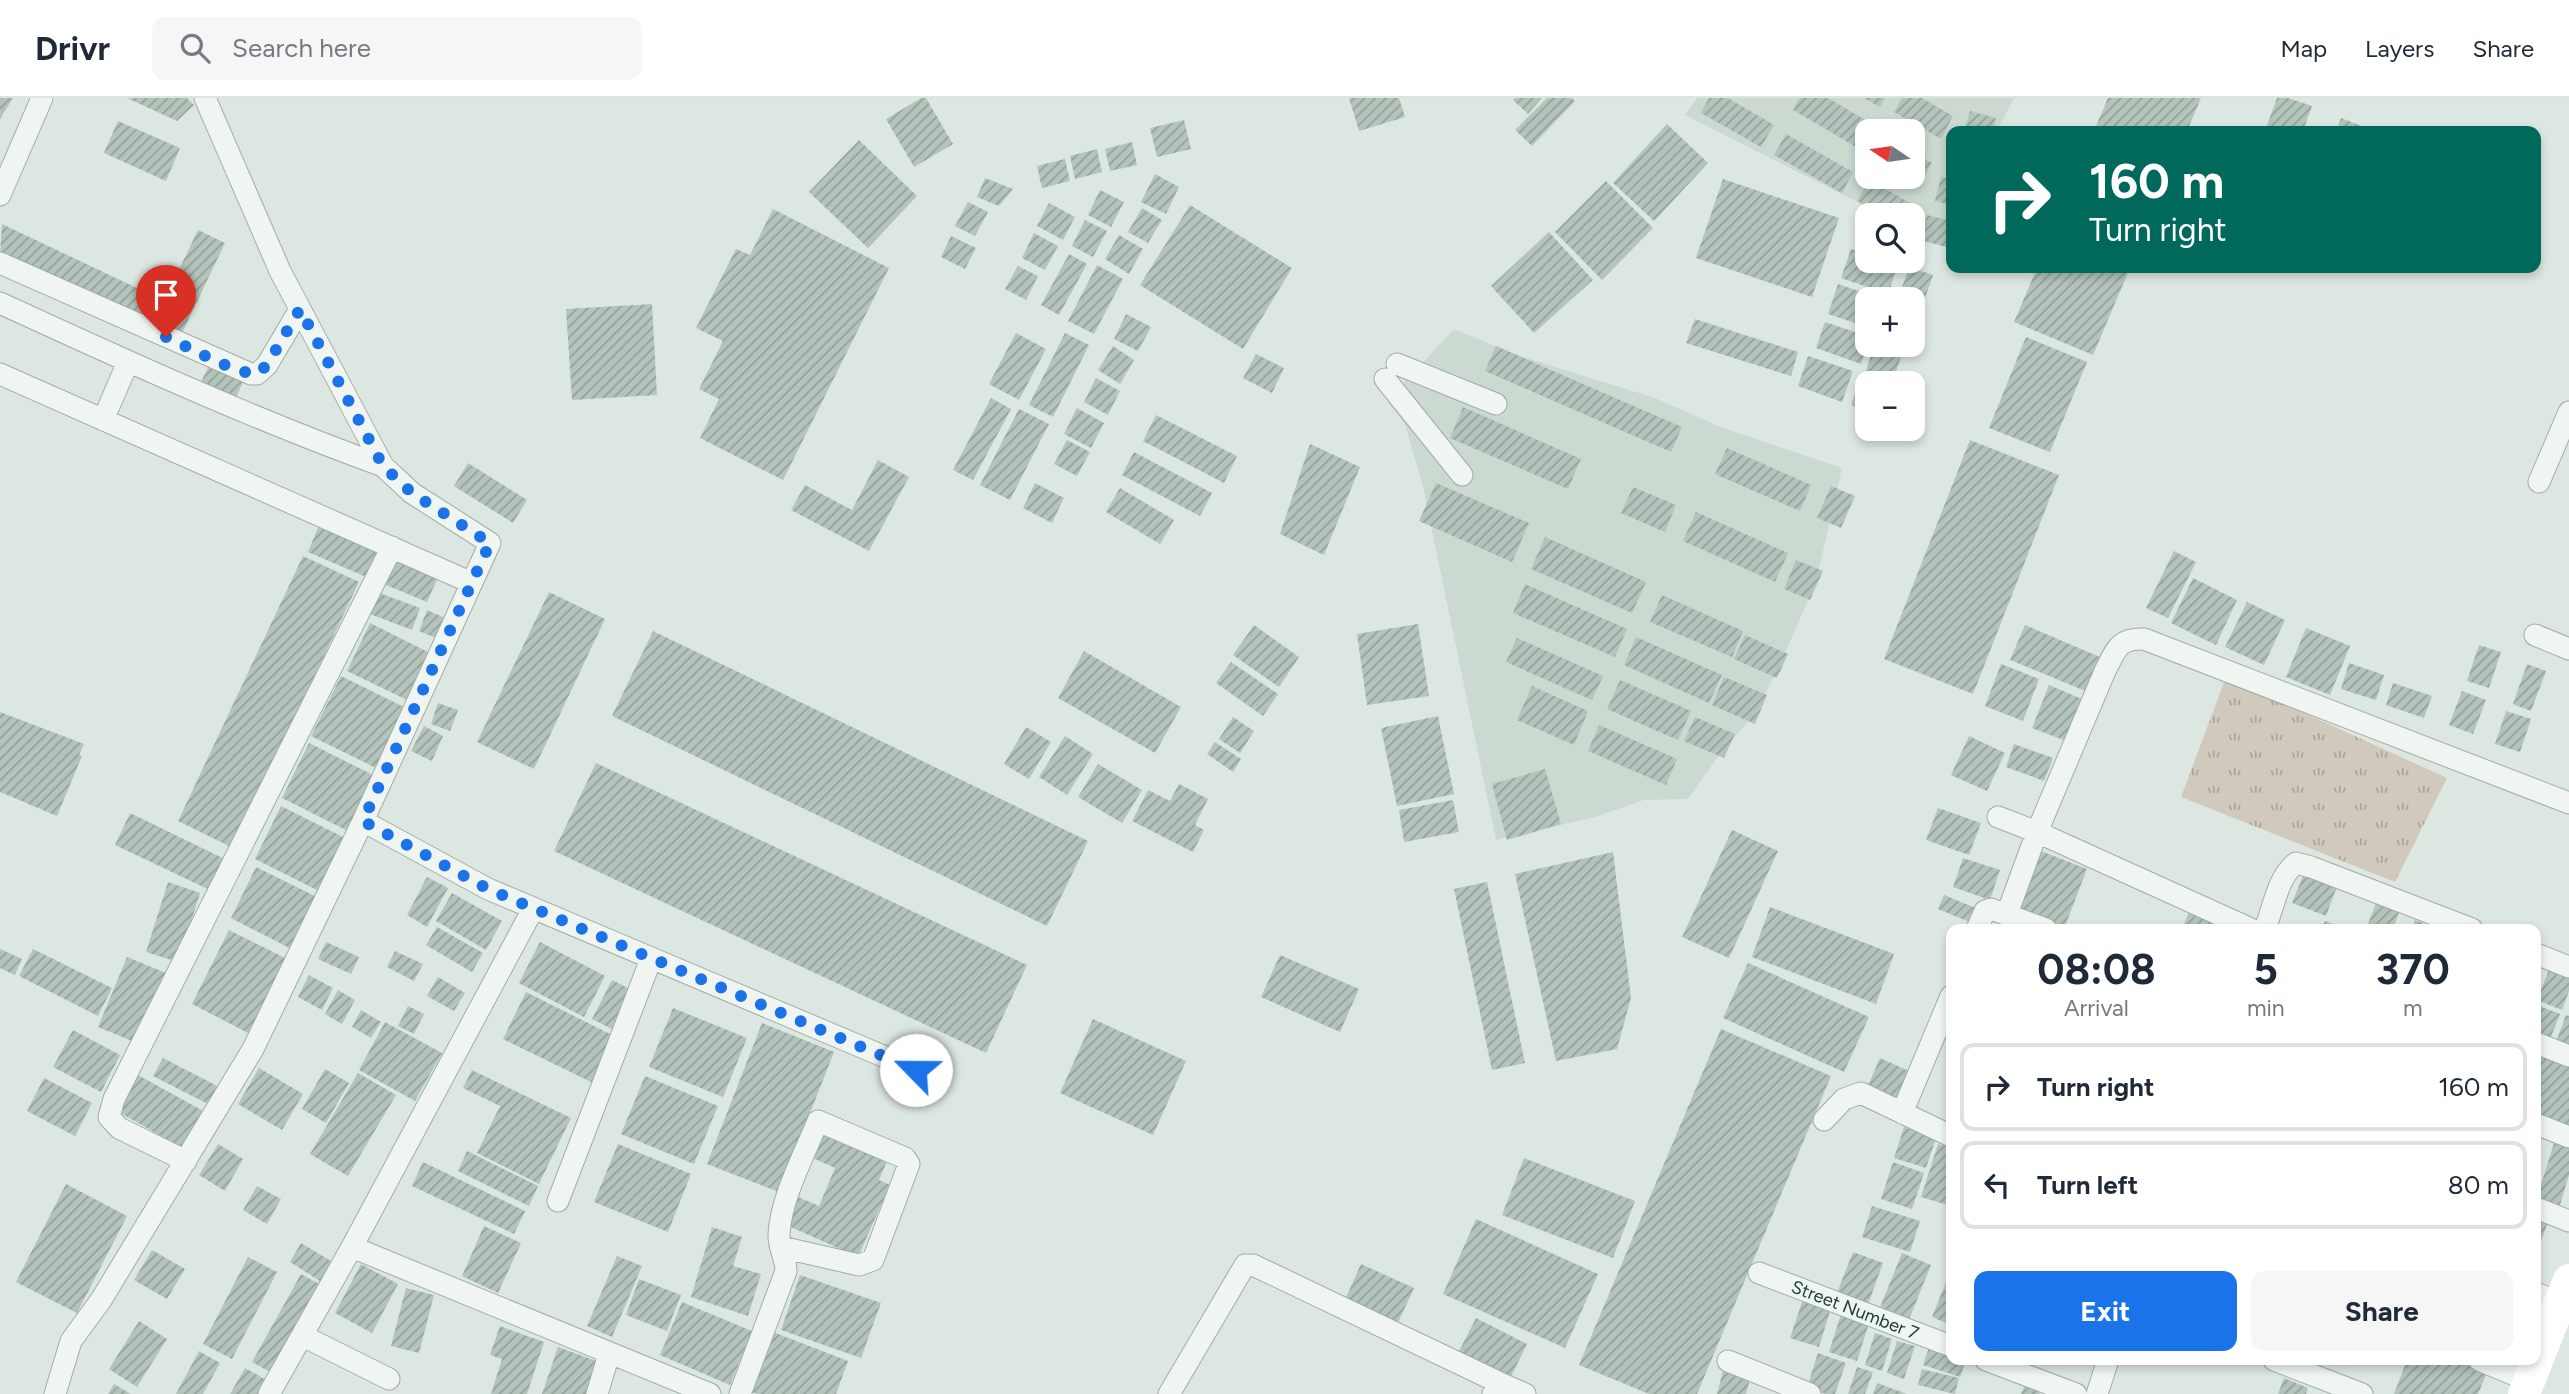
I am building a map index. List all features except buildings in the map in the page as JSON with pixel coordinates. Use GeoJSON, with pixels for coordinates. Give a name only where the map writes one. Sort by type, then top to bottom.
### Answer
{"type":"FeatureCollection","features":[{"type":"Feature","properties":{"kind":"main road"},"geometry":{"type":"LineString","coordinates":[[2541,1340],[2555,1292]]}},
{"type":"Feature","properties":{"kind":"main road"},"geometry":{"type":"LineString","coordinates":[[2527,1388],[2534,1365]]}},
{"type":"Feature","properties":{"kind":"street"},"geometry":{"type":"LineString","coordinates":[[0,195],[42,98]]}},
{"type":"Feature","properties":{"kind":"street"},"geometry":{"type":"LineString","coordinates":[[55,1394],[71,1341],[101,1300],[253,1049],[363,821],[490,543],[412,493],[383,466],[280,271],[205,98]]}},
{"type":"Feature","properties":{"kind":"street"},"geometry":{"type":"LineString","coordinates":[[0,262],[251,374],[257,374],[267,365],[300,309]]}},
{"type":"Feature","properties":{"kind":"street"},"geometry":{"type":"LineString","coordinates":[[0,303],[128,362],[316,442],[383,466]]}},
{"type":"Feature","properties":{"kind":"street"},"geometry":{"type":"LineString","coordinates":[[103,420],[128,362]]}},
{"type":"Feature","properties":{"kind":"street"},"geometry":{"type":"LineString","coordinates":[[1462,475],[1391,372],[1496,404]]}},
{"type":"Feature","properties":{"kind":"street"},"geometry":{"type":"LineString","coordinates":[[0,374],[472,583]]}},
{"type":"Feature","properties":{"kind":"street"},"geometry":{"type":"LineString","coordinates":[[2539,482],[2569,412]]}},
{"type":"Feature","properties":{"kind":"street"},"geometry":{"type":"LineString","coordinates":[[186,1161],[119,1128],[109,1117],[114,1099],[392,547]]}},
{"type":"Feature","properties":{"kind":"street"},"geometry":{"type":"LineString","coordinates":[[2535,635],[2569,649]]}},
{"type":"Feature","properties":{"kind":"street"},"geometry":{"type":"LineString","coordinates":[[2007,914],[2037,832],[2105,671],[2118,646],[2129,639],[2144,639],[2569,803]]}},
{"type":"Feature","properties":{"kind":"street"},"geometry":{"type":"LineString","coordinates":[[1998,817],[2240,924]]}},
{"type":"Feature","properties":{"kind":"street"},"geometry":{"type":"LineString","coordinates":[[363,821],[488,889],[916,1070]]}},
{"type":"Feature","properties":{"kind":"street"},"geometry":{"type":"LineString","coordinates":[[2267,924],[2284,877],[2296,863],[2459,924]]}},
{"type":"Feature","properties":{"kind":"street"},"geometry":{"type":"LineString","coordinates":[[269,1394],[352,1247],[533,909]]}},
{"type":"Feature","properties":{"kind":"street"},"geometry":{"type":"LineString","coordinates":[[1979,924],[1985,911],[1991,909],[2033,924]]}},
{"type":"Feature","properties":{"kind":"street"},"geometry":{"type":"LineString","coordinates":[[2541,956],[2569,967]]}},
{"type":"Feature","properties":{"kind":"street"},"geometry":{"type":"LineString","coordinates":[[558,1201],[651,958]]}},
{"type":"Feature","properties":{"kind":"street"},"geometry":{"type":"LineString","coordinates":[[1902,1113],[1942,1048],[1946,1025]]}},
{"type":"Feature","properties":{"kind":"street"},"geometry":{"type":"LineString","coordinates":[[2541,1045],[2569,1056]]}},
{"type":"Feature","properties":{"kind":"street"},"geometry":{"type":"LineString","coordinates":[[1824,1120],[1844,1099],[1861,1093],[1946,1134]]}},
{"type":"Feature","properties":{"kind":"street"},"geometry":{"type":"LineString","coordinates":[[740,1394],[786,1271],[786,1258],[781,1247],[779,1238],[784,1206],[817,1121],[905,1158],[909,1164],[873,1259],[859,1265],[781,1247]]}},
{"type":"Feature","properties":{"kind":"street"},"geometry":{"type":"LineString","coordinates":[[2541,1126],[2569,1137]]}},
{"type":"Feature","properties":{"kind":"street"},"geometry":{"type":"LineString","coordinates":[[2541,1210],[2569,1221]]}},
{"type":"Feature","properties":{"kind":"street"},"geometry":{"type":"LineString","coordinates":[[352,1247],[710,1394]]}},
{"type":"Feature","properties":{"kind":"street"},"geometry":{"type":"LineString","coordinates":[[1168,1394],[1245,1265],[1253,1265],[1495,1388],[1525,1394]]}},
{"type":"Feature","properties":{"kind":"street","name":"Street Number 7"},"geometry":{"type":"LineString","coordinates":[[1759,1273],[1946,1344]]}},
{"type":"Feature","properties":{"kind":"street"},"geometry":{"type":"LineString","coordinates":[[303,1336],[389,1379]]}},
{"type":"Feature","properties":{"kind":"street"},"geometry":{"type":"LineString","coordinates":[[597,1394],[609,1354]]}},
{"type":"Feature","properties":{"kind":"street"},"geometry":{"type":"LineString","coordinates":[[1728,1361],[1810,1394]]}},
{"type":"Feature","properties":{"kind":"street"},"geometry":{"type":"LineString","coordinates":[[1999,1365],[2076,1394]]}},
{"type":"Feature","properties":{"kind":"street"},"geometry":{"type":"LineString","coordinates":[[2097,1394],[2106,1365]]}},
{"type":"Feature","properties":{"kind":"street"},"geometry":{"type":"LineString","coordinates":[[2287,1365],[2362,1394]]}},
{"type":"Feature","properties":{"kind":"street"},"geometry":{"type":"LineString","coordinates":[[2488,1365],[2527,1388]]}},
{"type":"Feature","properties":{"kind":"shaded area"},"geometry":{"type":"Polygon","coordinates":[[[1697,98],[2014,98],[2000,126],[1946,126],[1946,247],[1925,236],[1925,203],[1859,203],[1685,115],[1697,98]]]}},
{"type":"Feature","properties":{"kind":"shaded area"},"geometry":{"type":"Polygon","coordinates":[[[1454,329],[1520,356],[1655,398],[1723,428],[1842,468],[1816,582],[1781,662],[1754,715],[1722,751],[1688,799],[1644,800],[1595,817],[1496,840],[1423,487],[1405,424],[1387,401],[1454,329]]]}},
{"type":"Feature","properties":{"kind":"green space"},"geometry":{"type":"Polygon","coordinates":[[[2226,677],[2447,778],[2395,882],[2181,797],[2226,677]]]}},
{"type":"Feature","properties":{"kind":"route"},"geometry":{"type":"LineString","coordinates":[[166,337],[226,364],[257,374],[267,365],[300,309],[383,466],[412,493],[490,543],[363,821],[488,889],[916,1070]]}}]}
